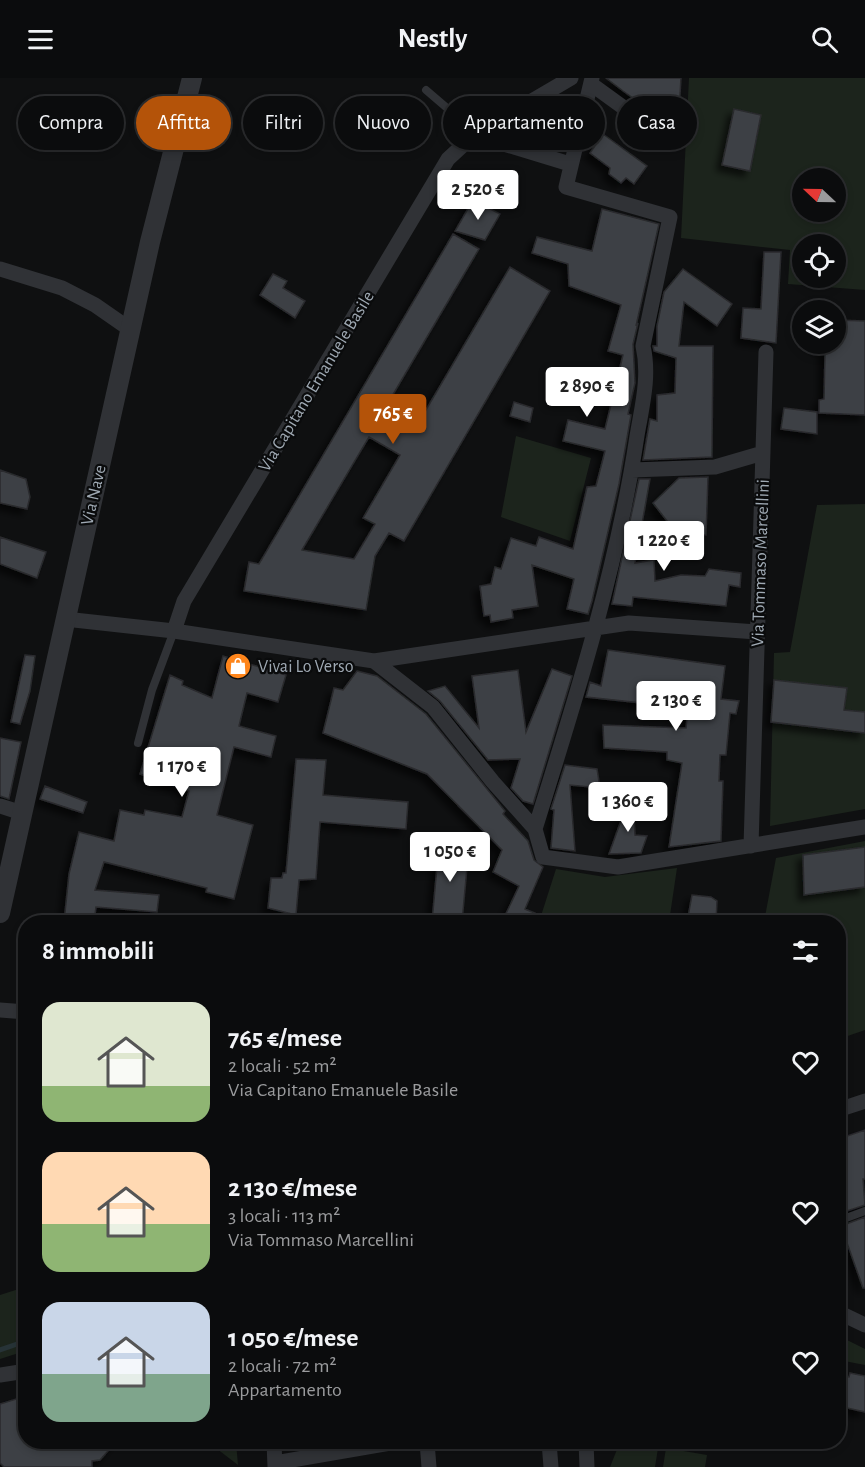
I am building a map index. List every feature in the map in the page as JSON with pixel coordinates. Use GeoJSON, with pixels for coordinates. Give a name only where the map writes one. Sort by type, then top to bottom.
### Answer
{"type":"FeatureCollection","features":[{"type":"Feature","properties":{"kind":"street","name":"Via Nave"},"geometry":{"type":"LineString","coordinates":[[0,913],[131,330],[192,78]]}},
{"type":"Feature","properties":{"kind":"street","name":"Via Capitano Emanuele Basile"},"geometry":{"type":"LineString","coordinates":[[540,96],[571,78]]}},
{"type":"Feature","properties":{"kind":"street"},"geometry":{"type":"LineString","coordinates":[[535,829],[566,732],[632,470],[648,366],[643,346],[670,217],[566,188],[592,81],[617,100]]}},
{"type":"Feature","properties":{"kind":"street","name":"Via Capitano Emanuele Basile"},"geometry":{"type":"LineString","coordinates":[[174,631],[184,601],[448,159],[458,150]]}},
{"type":"Feature","properties":{"kind":"street"},"geometry":{"type":"LineString","coordinates":[[524,150],[570,164]]}},
{"type":"Feature","properties":{"kind":"street"},"geometry":{"type":"LineString","coordinates":[[0,269],[62,288],[95,305],[131,330]]}},
{"type":"Feature","properties":{"kind":"street","name":"Via Tommaso Marcellini"},"geometry":{"type":"LineString","coordinates":[[751,846],[766,352]]}},
{"type":"Feature","properties":{"kind":"street"},"geometry":{"type":"LineString","coordinates":[[632,470],[715,467],[763,453]]}},
{"type":"Feature","properties":{"kind":"street"},"geometry":{"type":"LineString","coordinates":[[65,619],[174,631],[374,661],[629,623],[758,632]]}},
{"type":"Feature","properties":{"kind":"street"},"geometry":{"type":"LineString","coordinates":[[374,661],[433,707],[493,782],[535,829],[543,857],[618,867],[865,827]]}},
{"type":"Feature","properties":{"kind":"street"},"geometry":{"type":"LineString","coordinates":[[0,806],[22,813]]}},
{"type":"Feature","properties":{"kind":"street"},"geometry":{"type":"LineString","coordinates":[[0,1010],[18,1011]]}},
{"type":"Feature","properties":{"kind":"street"},"geometry":{"type":"LineString","coordinates":[[846,1107],[865,1101]]}},
{"type":"Feature","properties":{"kind":"street"},"geometry":{"type":"LineString","coordinates":[[846,1316],[865,1325]]}},
{"type":"Feature","properties":{"kind":"street"},"geometry":{"type":"LineString","coordinates":[[0,1375],[18,1372]]}},
{"type":"Feature","properties":{"kind":"street"},"geometry":{"type":"LineString","coordinates":[[274,1449],[275,1465],[359,1449]]}},
{"type":"Feature","properties":{"kind":"street"},"geometry":{"type":"LineString","coordinates":[[428,1449],[429,1467]]}},
{"type":"Feature","properties":{"kind":"street"},"geometry":{"type":"LineString","coordinates":[[550,1449],[551,1467]]}},
{"type":"Feature","properties":{"kind":"street"},"geometry":{"type":"LineString","coordinates":[[586,1449],[587,1467]]}},
{"type":"Feature","properties":{"kind":"lane"},"geometry":{"type":"LineString","coordinates":[[426,90],[443,105]]}},
{"type":"Feature","properties":{"kind":"lane","name":"Via Capitano Emanuele Basile"},"geometry":{"type":"LineString","coordinates":[[138,743],[152,690],[174,631]]}},
{"type":"Feature","properties":{"kind":"lane"},"geometry":{"type":"LineString","coordinates":[[846,1218],[865,1211]]}},
{"type":"Feature","properties":{"kind":"shaded area"},"geometry":{"type":"Polygon","coordinates":[[[689,78],[865,78],[865,290],[839,288],[846,288],[846,234],[792,234],[792,284],[788,284],[790,250],[681,238],[685,150],[697,150],[697,96],[688,96],[689,78]]]}},
{"type":"Feature","properties":{"kind":"shaded area"},"geometry":{"type":"Polygon","coordinates":[[[516,436],[591,458],[570,541],[501,517],[516,436]]]}},
{"type":"Feature","properties":{"kind":"shaded area"},"geometry":{"type":"Polygon","coordinates":[[[865,504],[865,809],[770,826],[774,653],[790,652],[817,505],[865,504]]]}},
{"type":"Feature","properties":{"kind":"shaded area"},"geometry":{"type":"Polygon","coordinates":[[[865,841],[865,1030],[846,1037],[846,915],[765,915],[776,858],[865,841]]]}},
{"type":"Feature","properties":{"kind":"shaded area"},"geometry":{"type":"Polygon","coordinates":[[[677,868],[670,915],[541,915],[556,869],[605,877],[677,868]]]}},
{"type":"Feature","properties":{"kind":"shaded area"},"geometry":{"type":"Polygon","coordinates":[[[18,1289],[18,1353],[0,1359],[0,1295],[18,1289]]]}},
{"type":"Feature","properties":{"kind":"shaded area"},"geometry":{"type":"Polygon","coordinates":[[[846,1340],[865,1349],[865,1365],[846,1361],[846,1340]]]}},
{"type":"Feature","properties":{"kind":"shaded area"},"geometry":{"type":"Polygon","coordinates":[[[217,1449],[237,1449],[238,1465],[217,1449]]]}},
{"type":"Feature","properties":{"kind":"shaded area"},"geometry":{"type":"Polygon","coordinates":[[[617,1449],[658,1449],[655,1467],[610,1467],[617,1449]]]}},
{"type":"Feature","properties":{"kind":"shaded area"},"geometry":{"type":"Polygon","coordinates":[[[666,1449],[707,1455],[705,1467],[663,1467],[666,1449]]]}},
{"type":"Feature","properties":{"kind":"building"},"geometry":{"type":"Polygon","coordinates":[[[606,78],[681,78],[680,96],[630,96],[606,78]]]}},
{"type":"Feature","properties":{"kind":"building"},"geometry":{"type":"Polygon","coordinates":[[[734,109],[761,115],[750,171],[722,165],[734,109]]]}},
{"type":"Feature","properties":{"kind":"building"},"geometry":{"type":"Polygon","coordinates":[[[605,135],[617,144],[617,150],[625,150],[647,166],[634,184],[626,178],[621,183],[609,174],[610,168],[590,153],[592,150],[605,150],[605,135]]]}},
{"type":"Feature","properties":{"kind":"building"},"geometry":{"type":"Polygon","coordinates":[[[473,200],[500,214],[485,240],[455,231],[473,200]]]}},
{"type":"Feature","properties":{"kind":"building"},"geometry":{"type":"Polygon","coordinates":[[[602,209],[659,224],[633,344],[635,383],[628,414],[631,415],[619,484],[592,601],[588,614],[567,609],[574,579],[532,565],[538,606],[512,610],[513,618],[491,622],[490,615],[484,616],[480,586],[491,584],[495,567],[501,569],[511,538],[536,546],[539,537],[573,549],[587,487],[596,486],[605,451],[563,441],[568,420],[605,429],[623,355],[608,351],[621,305],[569,286],[568,264],[532,253],[537,237],[592,251],[602,209]]]}},
{"type":"Feature","properties":{"kind":"building"},"geometry":{"type":"Polygon","coordinates":[[[453,234],[479,249],[388,403],[420,420],[510,267],[550,291],[404,541],[389,533],[375,556],[366,610],[244,591],[249,562],[259,564],[453,234]],[[369,437],[302,550],[354,559],[375,524],[363,518],[400,455],[369,437]]]}},
{"type":"Feature","properties":{"kind":"building"},"geometry":{"type":"Polygon","coordinates":[[[764,252],[781,252],[776,343],[741,338],[743,308],[761,309],[764,252]]]}},
{"type":"Feature","properties":{"kind":"building"},"geometry":{"type":"Polygon","coordinates":[[[683,269],[732,304],[717,326],[684,302],[679,346],[713,346],[712,457],[643,460],[650,419],[657,421],[657,395],[675,393],[676,358],[654,351],[653,346],[657,346],[657,326],[664,292],[683,269]]]}},
{"type":"Feature","properties":{"kind":"building"},"geometry":{"type":"Polygon","coordinates":[[[273,274],[287,281],[283,288],[305,301],[295,318],[260,295],[273,274]]]}},
{"type":"Feature","properties":{"kind":"building"},"geometry":{"type":"Polygon","coordinates":[[[846,320],[865,321],[865,415],[819,413],[819,400],[824,399],[825,354],[846,354],[846,320]]]}},
{"type":"Feature","properties":{"kind":"building"},"geometry":{"type":"Polygon","coordinates":[[[514,402],[533,408],[530,422],[510,416],[514,402]]]}},
{"type":"Feature","properties":{"kind":"building"},"geometry":{"type":"Polygon","coordinates":[[[784,408],[817,412],[817,434],[781,429],[784,408]]]}},
{"type":"Feature","properties":{"kind":"building"},"geometry":{"type":"Polygon","coordinates":[[[0,470],[26,479],[30,497],[27,509],[0,503],[0,470]]]}},
{"type":"Feature","properties":{"kind":"building"},"geometry":{"type":"Polygon","coordinates":[[[708,477],[706,535],[674,530],[653,503],[679,478],[708,477]]]}},
{"type":"Feature","properties":{"kind":"building"},"geometry":{"type":"Polygon","coordinates":[[[639,479],[650,479],[635,563],[654,560],[655,581],[681,575],[705,576],[709,569],[741,573],[740,587],[729,585],[726,606],[633,597],[632,606],[612,604],[639,479]]]}},
{"type":"Feature","properties":{"kind":"building"},"geometry":{"type":"Polygon","coordinates":[[[0,537],[46,552],[37,578],[0,564],[0,537]]]}},
{"type":"Feature","properties":{"kind":"building"},"geometry":{"type":"Polygon","coordinates":[[[608,650],[725,666],[721,699],[739,701],[736,714],[730,713],[726,755],[720,755],[719,781],[723,781],[721,841],[669,847],[682,763],[667,760],[667,752],[604,748],[603,725],[686,728],[688,708],[586,697],[590,682],[601,686],[608,650]]]}},
{"type":"Feature","properties":{"kind":"building"},"geometry":{"type":"Polygon","coordinates":[[[25,655],[35,656],[30,691],[20,724],[11,722],[25,655]]]}},
{"type":"Feature","properties":{"kind":"building"},"geometry":{"type":"Polygon","coordinates":[[[223,656],[286,675],[278,702],[247,693],[239,726],[276,736],[271,757],[234,747],[217,815],[253,825],[234,899],[206,892],[207,888],[104,862],[95,890],[159,895],[157,912],[96,907],[95,915],[65,915],[69,874],[79,832],[114,841],[120,810],[144,815],[145,810],[182,817],[189,791],[140,774],[170,675],[183,681],[182,685],[212,698],[223,656]]]}},
{"type":"Feature","properties":{"kind":"building"},"geometry":{"type":"Polygon","coordinates":[[[552,669],[572,676],[533,804],[523,801],[511,788],[520,759],[488,760],[440,701],[428,691],[445,686],[479,728],[472,676],[518,670],[526,732],[552,669]]]}},
{"type":"Feature","properties":{"kind":"building"},"geometry":{"type":"Polygon","coordinates":[[[357,671],[377,676],[426,714],[505,811],[503,814],[528,841],[534,860],[543,867],[525,909],[539,915],[505,915],[519,886],[493,872],[502,850],[427,774],[323,733],[334,688],[343,690],[357,671]]]}},
{"type":"Feature","properties":{"kind":"building"},"geometry":{"type":"Polygon","coordinates":[[[774,680],[847,688],[844,710],[865,712],[865,733],[771,722],[774,680]]]}},
{"type":"Feature","properties":{"kind":"building"},"geometry":{"type":"Polygon","coordinates":[[[0,738],[21,742],[9,799],[0,796],[0,738]]]}},
{"type":"Feature","properties":{"kind":"building"},"geometry":{"type":"Polygon","coordinates":[[[296,759],[326,760],[323,795],[408,802],[406,829],[320,822],[316,879],[299,880],[296,915],[268,908],[271,878],[282,878],[283,873],[286,873],[296,759]]]}},
{"type":"Feature","properties":{"kind":"building"},"geometry":{"type":"Polygon","coordinates":[[[565,765],[597,769],[600,788],[570,785],[575,851],[551,848],[554,810],[551,809],[565,765]]]}},
{"type":"Feature","properties":{"kind":"building"},"geometry":{"type":"Polygon","coordinates":[[[45,786],[87,802],[83,813],[40,799],[45,786]]]}},
{"type":"Feature","properties":{"kind":"building"},"geometry":{"type":"Polygon","coordinates":[[[633,787],[635,835],[647,836],[641,853],[609,854],[633,787]]]}},
{"type":"Feature","properties":{"kind":"building"},"geometry":{"type":"Polygon","coordinates":[[[439,844],[469,846],[463,915],[433,915],[439,844]]]}},
{"type":"Feature","properties":{"kind":"building"},"geometry":{"type":"Polygon","coordinates":[[[865,847],[865,887],[804,895],[803,855],[865,847]]]}},
{"type":"Feature","properties":{"kind":"building"},"geometry":{"type":"Polygon","coordinates":[[[692,895],[711,897],[717,901],[716,915],[688,915],[692,895]]]}},
{"type":"Feature","properties":{"kind":"building"},"geometry":{"type":"Polygon","coordinates":[[[865,1130],[865,1179],[863,1179],[865,1205],[846,1211],[846,1136],[865,1130]]]}},
{"type":"Feature","properties":{"kind":"building"},"geometry":{"type":"Polygon","coordinates":[[[865,1217],[865,1288],[863,1288],[846,1240],[846,1224],[865,1217]]]}},
{"type":"Feature","properties":{"kind":"building"},"geometry":{"type":"Polygon","coordinates":[[[850,1373],[865,1376],[865,1412],[846,1408],[846,1376],[849,1377],[850,1373]]]}},
{"type":"Feature","properties":{"kind":"building"},"geometry":{"type":"Polygon","coordinates":[[[16,1399],[18,1401],[18,1449],[110,1449],[100,1460],[92,1461],[92,1467],[4,1467],[0,1463],[0,1404],[16,1399]]]}},
{"type":"Feature","properties":{"kind":"waterway"},"geometry":{"type":"LineString","coordinates":[[0,1350],[18,1344]]}},
{"type":"Feature","properties":{"kind":"place","name":"Vivai Lo Verso"},"geometry":{"type":"Point","coordinates":[238,666]}}]}
